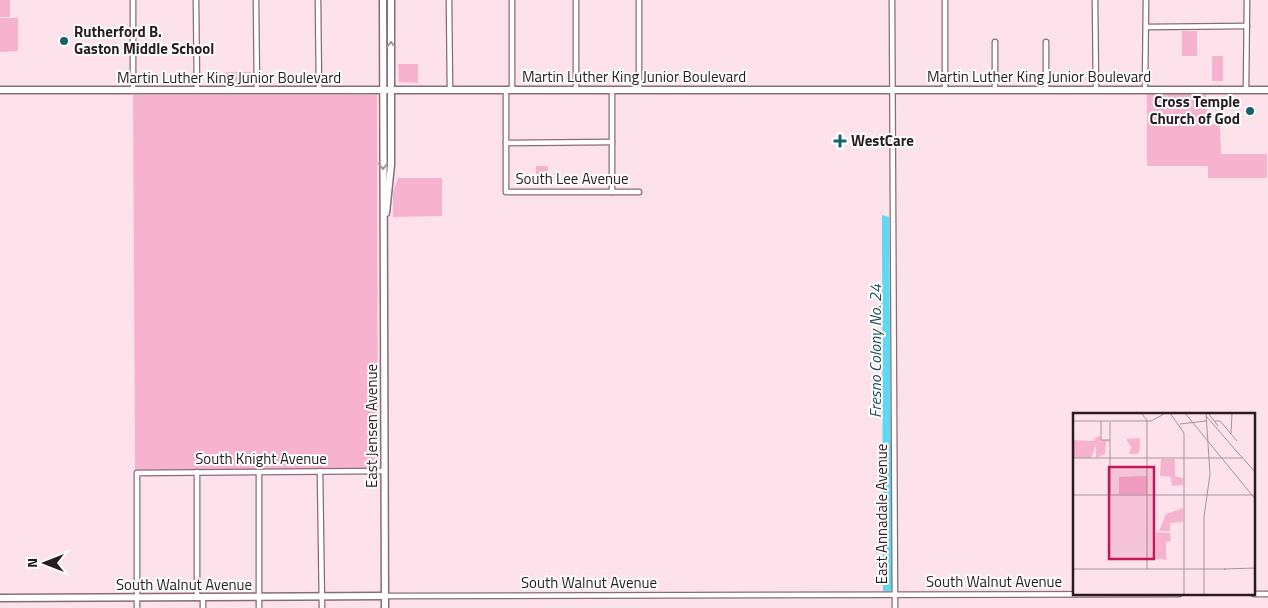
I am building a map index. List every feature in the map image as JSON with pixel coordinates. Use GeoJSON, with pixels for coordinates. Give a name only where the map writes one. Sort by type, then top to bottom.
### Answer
{"type":"FeatureCollection","features":[{"type":"Feature","properties":{"kind":"street"},"geometry":{"type":"LineString","coordinates":[[133,0],[133,90]]}},
{"type":"Feature","properties":{"kind":"street"},"geometry":{"type":"LineString","coordinates":[[196,0],[197,90]]}},
{"type":"Feature","properties":{"kind":"street"},"geometry":{"type":"LineString","coordinates":[[256,0],[257,90]]}},
{"type":"Feature","properties":{"kind":"street"},"geometry":{"type":"LineString","coordinates":[[318,0],[319,90]]}},
{"type":"Feature","properties":{"kind":"street","name":"East Jensen Avenue"},"geometry":{"type":"LineString","coordinates":[[383,0],[385,608]]}},
{"type":"Feature","properties":{"kind":"street","name":"East Jensen Avenue"},"geometry":{"type":"LineString","coordinates":[[384,244],[392,165],[391,0]]}},
{"type":"Feature","properties":{"kind":"street"},"geometry":{"type":"LineString","coordinates":[[449,0],[450,90]]}},
{"type":"Feature","properties":{"kind":"street"},"geometry":{"type":"LineString","coordinates":[[512,0],[506,143],[612,142]]}},
{"type":"Feature","properties":{"kind":"street"},"geometry":{"type":"LineString","coordinates":[[576,0],[576,90]]}},
{"type":"Feature","properties":{"kind":"street"},"geometry":{"type":"LineString","coordinates":[[639,0],[640,90]]}},
{"type":"Feature","properties":{"kind":"street","name":"East Annadale Avenue"},"geometry":{"type":"LineString","coordinates":[[892,0],[895,608]]}},
{"type":"Feature","properties":{"kind":"street"},"geometry":{"type":"LineString","coordinates":[[945,0],[945,89]]}},
{"type":"Feature","properties":{"kind":"street"},"geometry":{"type":"LineString","coordinates":[[1095,0],[1096,89]]}},
{"type":"Feature","properties":{"kind":"street"},"geometry":{"type":"LineString","coordinates":[[1145,89],[1146,0]]}},
{"type":"Feature","properties":{"kind":"street"},"geometry":{"type":"LineString","coordinates":[[1246,90],[1247,0]]}},
{"type":"Feature","properties":{"kind":"street"},"geometry":{"type":"LineString","coordinates":[[1146,26],[1247,26]]}},
{"type":"Feature","properties":{"kind":"street"},"geometry":{"type":"LineString","coordinates":[[995,42],[995,89]]}},
{"type":"Feature","properties":{"kind":"street"},"geometry":{"type":"LineString","coordinates":[[1046,42],[1046,89]]}},
{"type":"Feature","properties":{"kind":"street","name":"Martin Luther King Junior Boulevard"},"geometry":{"type":"LineString","coordinates":[[0,90],[1268,90]]}},
{"type":"Feature","properties":{"kind":"street"},"geometry":{"type":"LineString","coordinates":[[612,90],[612,192]]}},
{"type":"Feature","properties":{"kind":"street","name":"South Lee Avenue"},"geometry":{"type":"LineString","coordinates":[[506,143],[506,192],[639,192]]}},
{"type":"Feature","properties":{"kind":"street"},"geometry":{"type":"LineString","coordinates":[[320,471],[322,608]]}},
{"type":"Feature","properties":{"kind":"street","name":"South Knight Avenue"},"geometry":{"type":"LineString","coordinates":[[137,598],[137,473],[385,471]]}},
{"type":"Feature","properties":{"kind":"street"},"geometry":{"type":"LineString","coordinates":[[197,472],[200,598],[203,608]]}},
{"type":"Feature","properties":{"kind":"street"},"geometry":{"type":"LineString","coordinates":[[259,472],[259,608]]}},
{"type":"Feature","properties":{"kind":"street","name":"South Walnut Avenue"},"geometry":{"type":"LineString","coordinates":[[0,598],[1073,594]]}},
{"type":"Feature","properties":{"kind":"street"},"geometry":{"type":"LineString","coordinates":[[137,598],[137,608]]}},
{"type":"Feature","properties":{"kind":"shaded area"},"geometry":{"type":"Polygon","coordinates":[[[0,0],[10,0],[10,17],[0,17],[0,0]]]}},
{"type":"Feature","properties":{"kind":"shaded area"},"geometry":{"type":"Polygon","coordinates":[[[0,18],[18,18],[18,51],[0,52],[0,18]]]}},
{"type":"Feature","properties":{"kind":"shaded area"},"geometry":{"type":"Polygon","coordinates":[[[1182,31],[1197,31],[1197,56],[1182,56],[1182,31]]]}},
{"type":"Feature","properties":{"kind":"shaded area"},"geometry":{"type":"Polygon","coordinates":[[[1212,56],[1223,56],[1223,81],[1212,81],[1212,56]]]}},
{"type":"Feature","properties":{"kind":"shaded area"},"geometry":{"type":"Polygon","coordinates":[[[398,64],[418,64],[418,83],[399,82],[398,64]]]}},
{"type":"Feature","properties":{"kind":"shaded area"},"geometry":{"type":"Polygon","coordinates":[[[226,72],[251,72],[252,82],[226,82],[226,72]]]}},
{"type":"Feature","properties":{"kind":"shaded area"},"geometry":{"type":"Polygon","coordinates":[[[1147,94],[1206,94],[1208,124],[1220,125],[1221,154],[1267,154],[1267,178],[1208,178],[1208,166],[1147,166],[1147,94]]]}},
{"type":"Feature","properties":{"kind":"shaded area"},"geometry":{"type":"Polygon","coordinates":[[[133,95],[377,95],[378,465],[374,469],[135,470],[133,95]]]}},
{"type":"Feature","properties":{"kind":"shaded area"},"geometry":{"type":"Polygon","coordinates":[[[536,166],[548,166],[548,185],[536,185],[536,166]]]}},
{"type":"Feature","properties":{"kind":"shaded area"},"geometry":{"type":"Polygon","coordinates":[[[398,178],[442,178],[442,216],[393,217],[393,192],[398,178]]]}},
{"type":"Feature","properties":{"kind":"water"},"geometry":{"type":"Polygon","coordinates":[[[882,215],[889,217],[892,589],[890,591],[883,591],[882,215]]]}},
{"type":"Feature","properties":{"kind":"place","name":"Rutherford B. Gaston Middle School"},"geometry":{"type":"Point","coordinates":[64,41]}},
{"type":"Feature","properties":{"kind":"place","name":"Cross Temple Church of God"},"geometry":{"type":"Point","coordinates":[1250,111]}},
{"type":"Feature","properties":{"kind":"place","name":"WestCare"},"geometry":{"type":"Point","coordinates":[840,141]}},
{"type":"Feature","properties":{"kind":"water label","name":"Fresno Colony No. 24"},"geometry":{"type":"Point","coordinates":[875,351]}}]}
